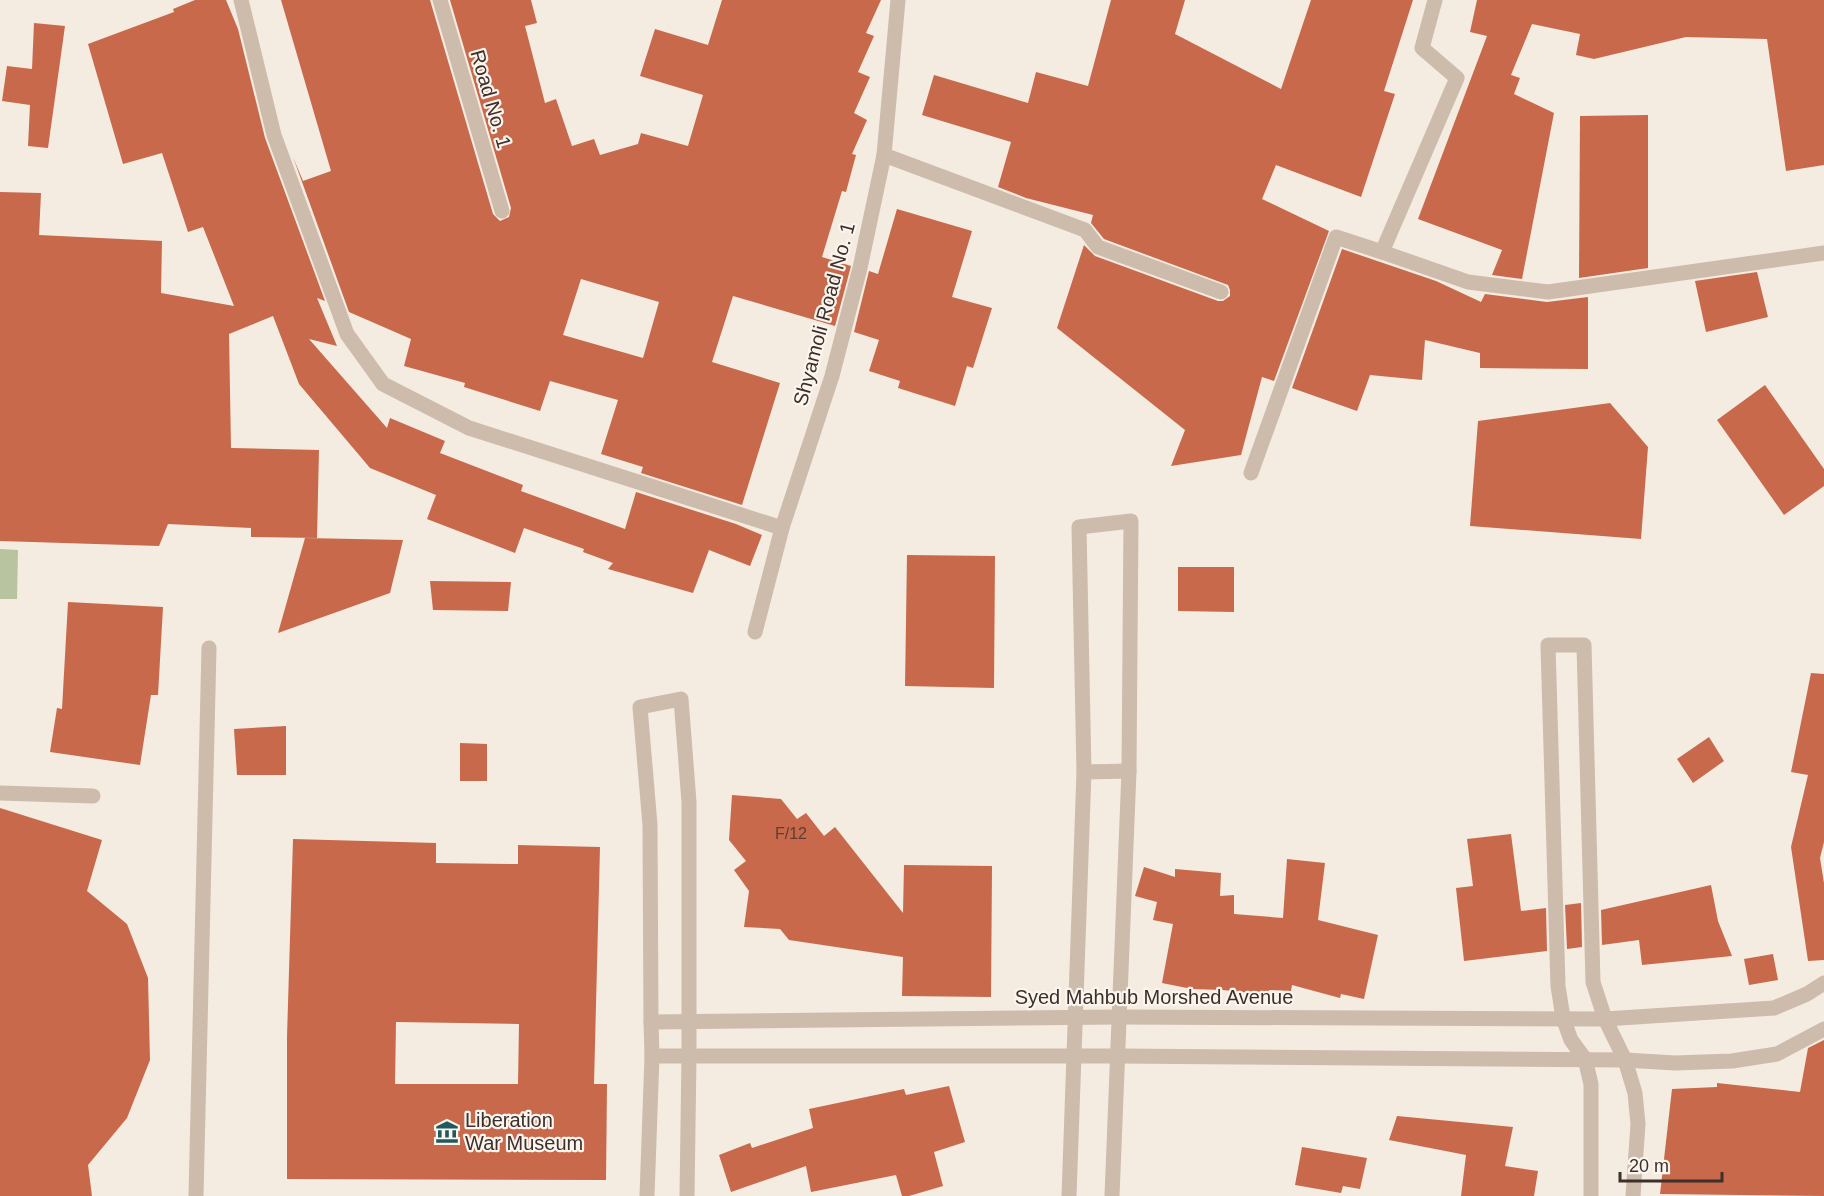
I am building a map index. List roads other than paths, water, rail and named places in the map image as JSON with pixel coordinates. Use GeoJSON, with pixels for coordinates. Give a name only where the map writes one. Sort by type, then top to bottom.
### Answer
{"type":"FeatureCollection","features":[{"type":"Feature","properties":{"kind":"street"},"geometry":{"type":"LineString","coordinates":[[241,0],[274,135],[347,334],[383,384],[469,429],[782,528]]}},
{"type":"Feature","properties":{"kind":"street","name":"Road No. 1"},"geometry":{"type":"LineString","coordinates":[[440,0],[502,211]]}},
{"type":"Feature","properties":{"kind":"street","name":"Shyamoli Road No. 1"},"geometry":{"type":"LineString","coordinates":[[755,632],[782,528],[832,376],[860,268],[884,155],[898,0]]}},
{"type":"Feature","properties":{"kind":"street"},"geometry":{"type":"LineString","coordinates":[[1382,252],[1457,78],[1422,48],[1435,0]]}},
{"type":"Feature","properties":{"kind":"street"},"geometry":{"type":"LineString","coordinates":[[884,155],[1085,230],[1098,247],[1221,292]]}},
{"type":"Feature","properties":{"kind":"street"},"geometry":{"type":"LineString","coordinates":[[1251,473],[1336,237],[1468,282],[1548,292],[1824,253]]}},
{"type":"Feature","properties":{"kind":"street"},"geometry":{"type":"LineString","coordinates":[[1069,1196],[1084,772],[1079,527],[1131,521],[1129,771],[1112,1196]]}},
{"type":"Feature","properties":{"kind":"street"},"geometry":{"type":"LineString","coordinates":[[1591,1196],[1591,1084],[1585,1059],[1571,1040],[1563,1018],[1558,986],[1548,645],[1584,645],[1593,982],[1605,1019],[1625,1060],[1635,1093],[1638,1124],[1633,1196]]}},
{"type":"Feature","properties":{"kind":"street"},"geometry":{"type":"LineString","coordinates":[[196,1196],[209,648]]}},
{"type":"Feature","properties":{"kind":"street"},"geometry":{"type":"LineString","coordinates":[[647,1196],[652,1056],[650,825],[640,707],[681,699],[689,802],[687,1196]]}},
{"type":"Feature","properties":{"kind":"street"},"geometry":{"type":"LineString","coordinates":[[1084,772],[1129,771]]}},
{"type":"Feature","properties":{"kind":"street"},"geometry":{"type":"LineString","coordinates":[[0,793],[93,796]]}},
{"type":"Feature","properties":{"kind":"street","name":"Syed Mahbub Morshed Avenue"},"geometry":{"type":"LineString","coordinates":[[651,1022],[1118,1017],[1605,1019],[1774,1008],[1824,983]]}},
{"type":"Feature","properties":{"kind":"street"},"geometry":{"type":"LineString","coordinates":[[652,1056],[1585,1059],[1675,1063],[1732,1061],[1777,1054],[1824,1029]]}},
{"type":"Feature","properties":{"kind":"place","name":"Liberation War Museum"},"geometry":{"type":"Point","coordinates":[447,1132]}}]}
